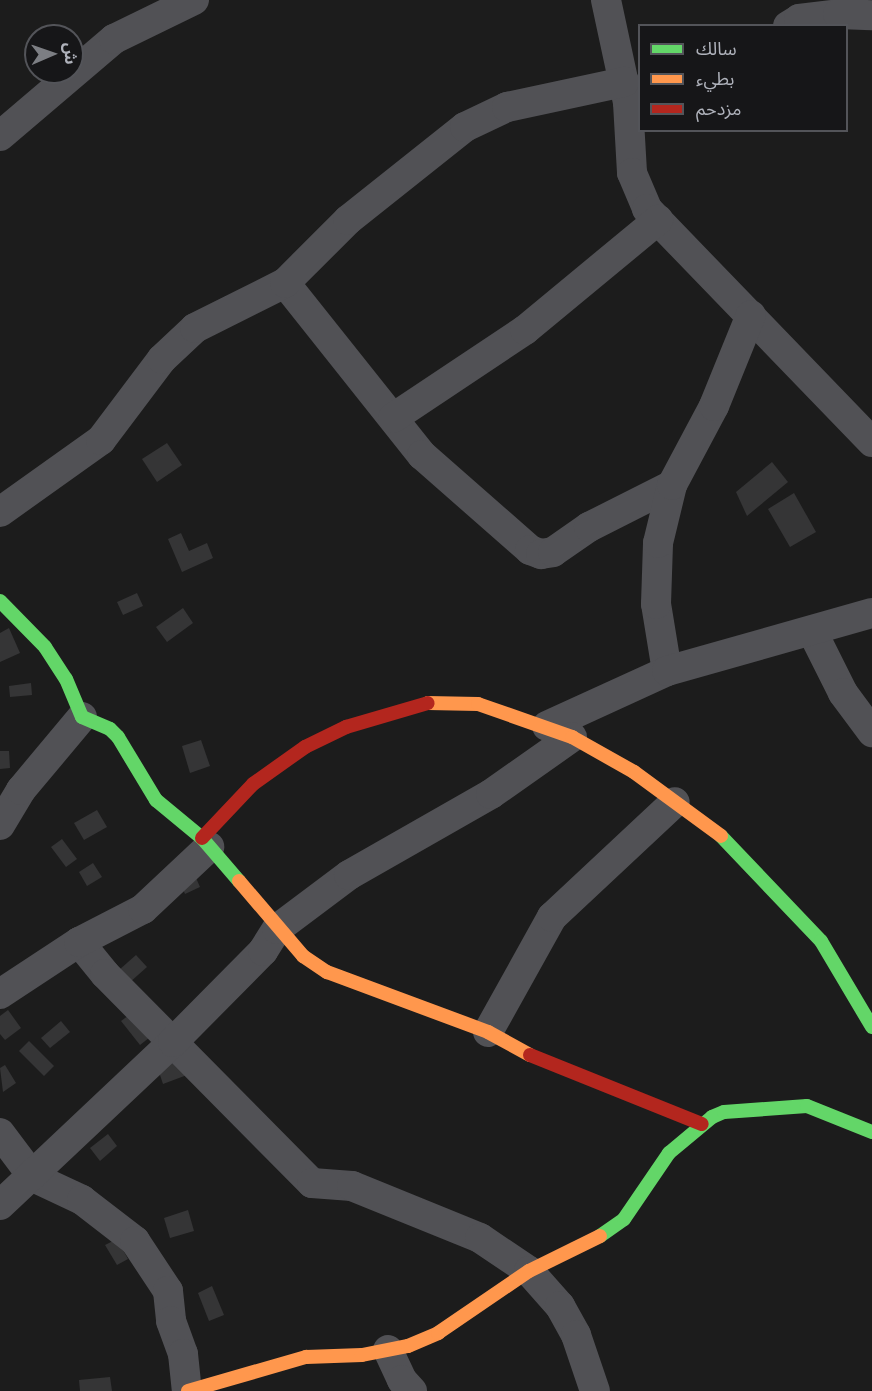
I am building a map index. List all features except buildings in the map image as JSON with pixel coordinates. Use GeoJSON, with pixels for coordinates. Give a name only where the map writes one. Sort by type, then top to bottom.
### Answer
{"type":"FeatureCollection","features":[{"type":"Feature","properties":{"kind":"street"},"geometry":{"type":"LineString","coordinates":[[0,136],[114,39],[194,0]]}},
{"type":"Feature","properties":{"kind":"street"},"geometry":{"type":"LineString","coordinates":[[606,0],[630,94],[632,173],[647,209],[872,442]]}},
{"type":"Feature","properties":{"kind":"street"},"geometry":{"type":"LineString","coordinates":[[791,24],[799,19],[828,15],[872,15]]}},
{"type":"Feature","properties":{"kind":"street"},"geometry":{"type":"LineString","coordinates":[[0,512],[101,440],[162,359],[195,328],[285,283],[348,220],[465,128],[507,107],[630,94]]}},
{"type":"Feature","properties":{"kind":"street"},"geometry":{"type":"LineString","coordinates":[[393,418],[525,330],[658,220]]}},
{"type":"Feature","properties":{"kind":"street"},"geometry":{"type":"LineString","coordinates":[[285,283],[422,455],[530,550],[541,554],[554,552],[589,527],[672,486]]}},
{"type":"Feature","properties":{"kind":"street"},"geometry":{"type":"LineString","coordinates":[[667,671],[656,604],[658,543],[672,486],[714,406],[751,315]]}},
{"type":"Feature","properties":{"kind":"street"},"geometry":{"type":"LineString","coordinates":[[0,601],[45,647],[66,679],[82,717],[110,729],[156,800],[205,843],[277,929],[303,956],[327,972],[488,1032],[545,1063],[702,1125]]}},
{"type":"Feature","properties":{"kind":"street"},"geometry":{"type":"LineString","coordinates":[[0,1204],[33,1177],[173,1042],[263,951],[277,929],[350,874],[491,794],[560,732],[667,671],[813,633],[872,613]]}},
{"type":"Feature","properties":{"kind":"street"},"geometry":{"type":"LineString","coordinates":[[813,633],[843,693],[872,732]]}},
{"type":"Feature","properties":{"kind":"street"},"geometry":{"type":"LineString","coordinates":[[0,994],[79,942],[143,909],[205,843],[253,784],[305,747],[346,728],[435,701],[477,704],[560,732],[634,772],[721,836],[821,941],[872,1027]]}},
{"type":"Feature","properties":{"kind":"street"},"geometry":{"type":"LineString","coordinates":[[0,825],[21,790],[82,717]]}},
{"type":"Feature","properties":{"kind":"street"},"geometry":{"type":"LineString","coordinates":[[488,1032],[552,918],[675,802]]}},
{"type":"Feature","properties":{"kind":"street"},"geometry":{"type":"LineString","coordinates":[[79,942],[173,1042],[312,1183],[352,1186],[480,1238],[529,1271],[560,1306],[576,1335],[595,1391]]}},
{"type":"Feature","properties":{"kind":"street"},"geometry":{"type":"LineString","coordinates":[[0,1133],[33,1177],[82,1200],[135,1241],[168,1291],[171,1321],[183,1354],[188,1391],[306,1357],[388,1350],[438,1333],[529,1271],[597,1238],[624,1219],[669,1153],[702,1125],[724,1112],[807,1106],[872,1132]]}},
{"type":"Feature","properties":{"kind":"street"},"geometry":{"type":"LineString","coordinates":[[388,1350],[402,1380],[412,1391]]}},
{"type":"Feature","properties":{"kind":"traffic: fast"},"geometry":{"type":"LineString","coordinates":[[0,601],[45,647],[66,679],[82,717],[110,729],[118,737],[156,800],[202,838],[239,881]]}},
{"type":"Feature","properties":{"kind":"traffic: fast"},"geometry":{"type":"LineString","coordinates":[[721,836],[821,941],[872,1027]]}},
{"type":"Feature","properties":{"kind":"traffic: fast"},"geometry":{"type":"LineString","coordinates":[[600,1236],[624,1219],[669,1153],[712,1117],[724,1112],[807,1106],[872,1132]]}},
{"type":"Feature","properties":{"kind":"traffic: slow"},"geometry":{"type":"LineString","coordinates":[[428,703],[478,704],[572,737],[634,772],[721,836]]}},
{"type":"Feature","properties":{"kind":"traffic: slow"},"geometry":{"type":"LineString","coordinates":[[239,881],[303,956],[327,972],[488,1032],[530,1055]]}},
{"type":"Feature","properties":{"kind":"traffic: slow"},"geometry":{"type":"LineString","coordinates":[[188,1391],[306,1357],[362,1355],[408,1346],[438,1333],[529,1271],[600,1236]]}},
{"type":"Feature","properties":{"kind":"traffic: jam"},"geometry":{"type":"LineString","coordinates":[[202,838],[253,784],[305,747],[346,727],[428,703]]}},
{"type":"Feature","properties":{"kind":"traffic: jam"},"geometry":{"type":"LineString","coordinates":[[530,1055],[702,1124]]}}]}
